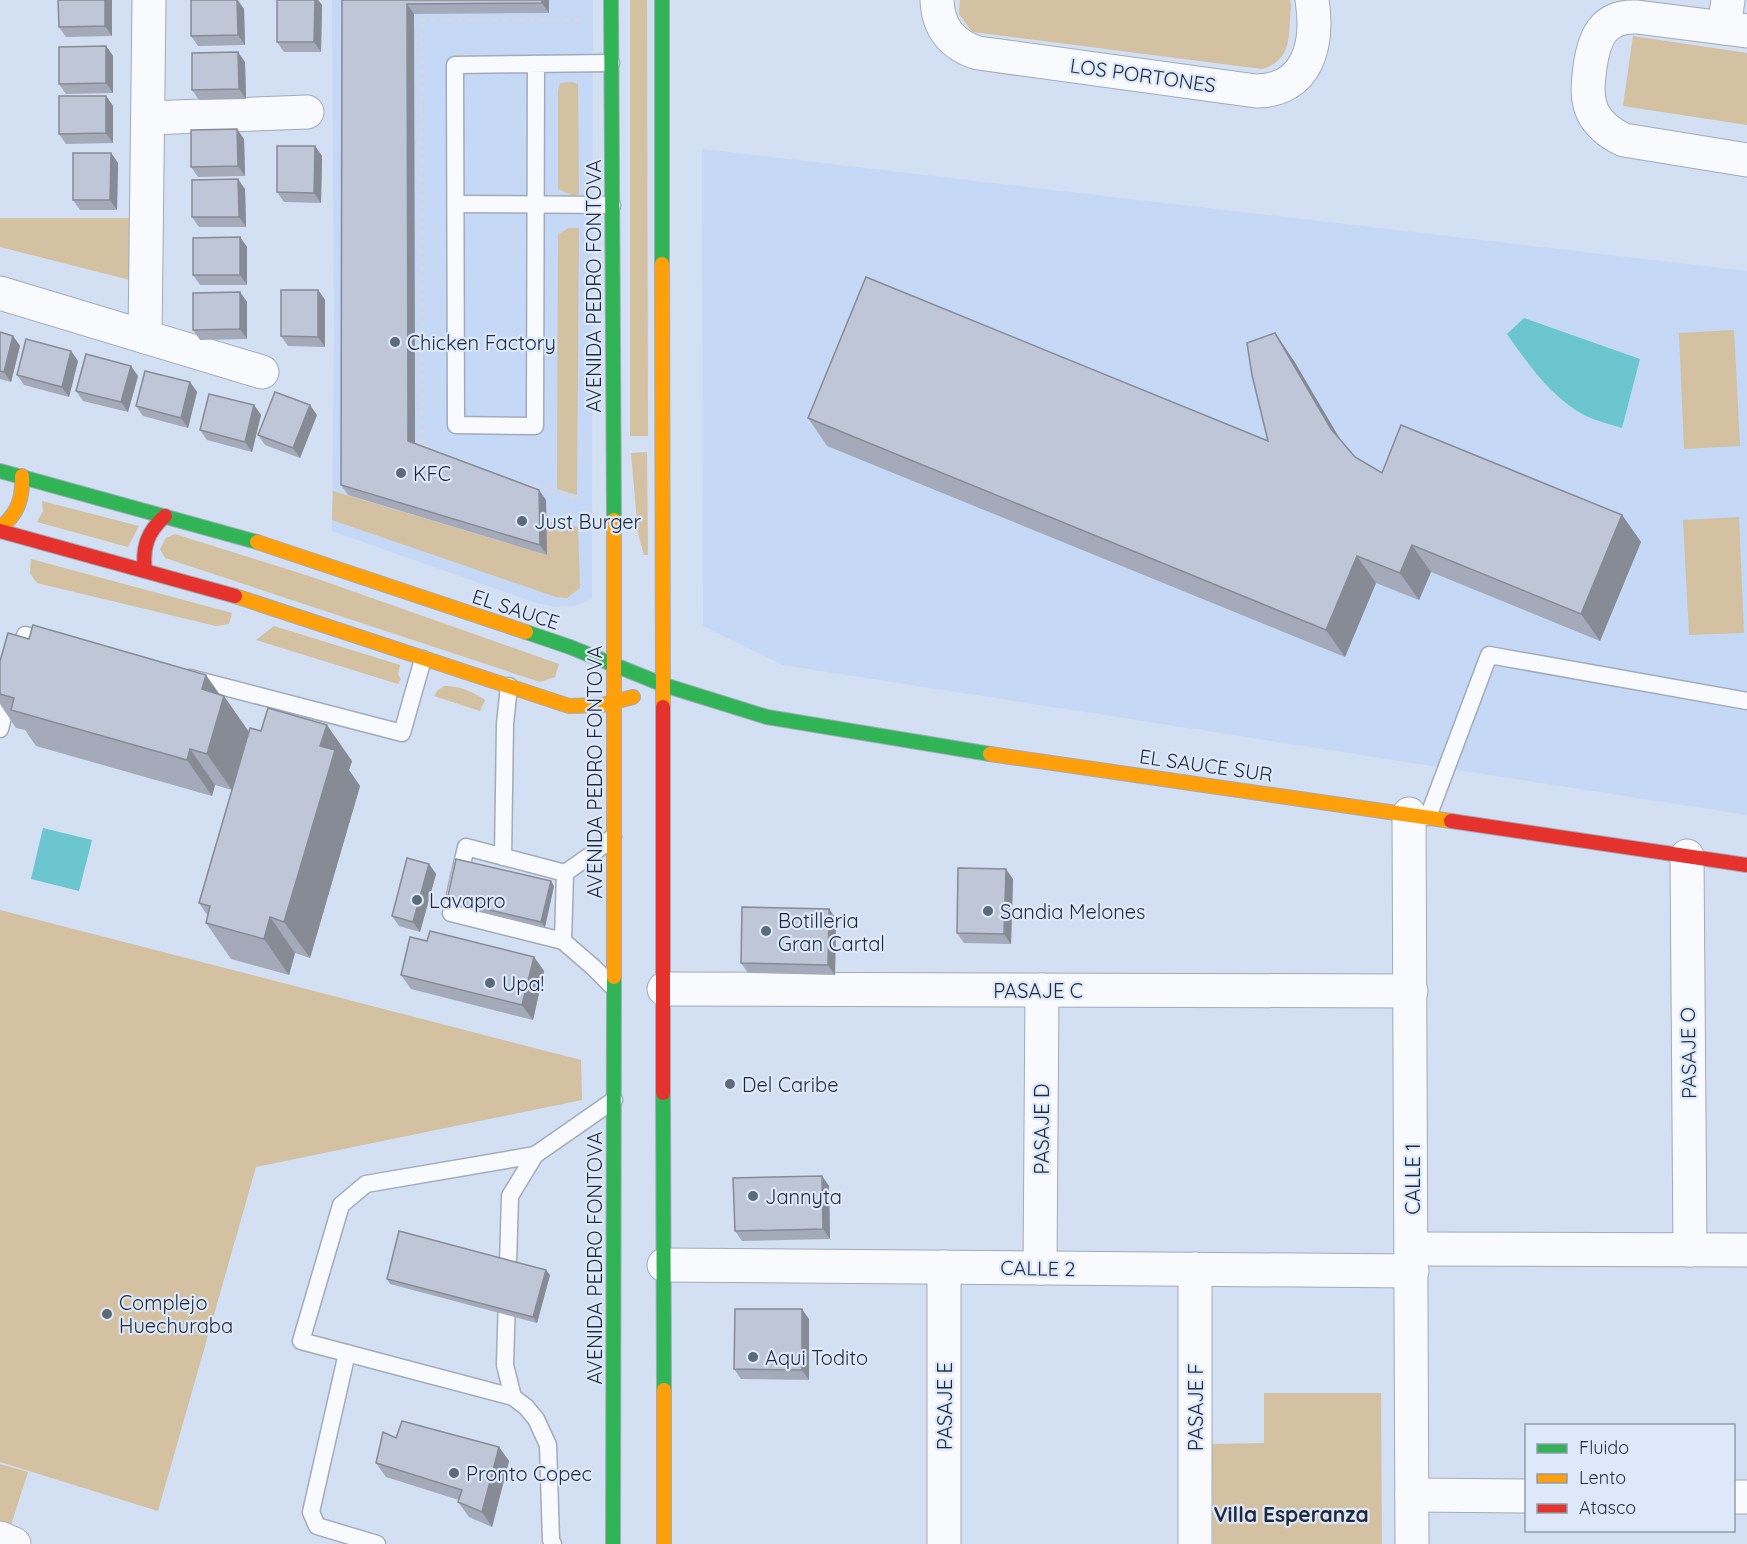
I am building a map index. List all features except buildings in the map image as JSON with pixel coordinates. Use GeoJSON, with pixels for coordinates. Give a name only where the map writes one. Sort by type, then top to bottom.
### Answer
{"type":"FeatureCollection","features":[{"type":"Feature","properties":{"kind":"street"},"geometry":{"type":"LineString","coordinates":[[145,337],[149,0]]}},
{"type":"Feature","properties":{"kind":"street","name":"AVENIDA PEDRO FONTOVA"},"geometry":{"type":"LineString","coordinates":[[611,0],[614,663],[613,1544]]}},
{"type":"Feature","properties":{"kind":"street"},"geometry":{"type":"LineString","coordinates":[[662,0],[664,1544]]}},
{"type":"Feature","properties":{"kind":"street","name":"LOS PORTONES"},"geometry":{"type":"LineString","coordinates":[[937,0],[941,24],[947,34],[956,43],[978,53],[1256,91],[1280,88],[1292,82],[1300,74],[1306,64],[1312,40],[1314,13],[1312,0]]}},
{"type":"Feature","properties":{"kind":"street"},"geometry":{"type":"LineString","coordinates":[[1733,20],[1627,16],[1609,24],[1594,42],[1588,88],[1589,102],[1602,125],[1612,134],[1624,140],[1747,160]]}},
{"type":"Feature","properties":{"kind":"street"},"geometry":{"type":"LineString","coordinates":[[148,118],[307,112]]}},
{"type":"Feature","properties":{"kind":"street"},"geometry":{"type":"LineString","coordinates":[[0,293],[262,372]]}},
{"type":"Feature","properties":{"kind":"street","name":"EL SAUCE"},"geometry":{"type":"LineString","coordinates":[[0,471],[165,516],[315,561],[570,647],[664,685]]}},
{"type":"Feature","properties":{"kind":"street"},"geometry":{"type":"LineString","coordinates":[[0,530],[18,510],[23,488],[22,476]]}},
{"type":"Feature","properties":{"kind":"street"},"geometry":{"type":"LineString","coordinates":[[145,571],[143,553],[145,540],[151,529],[165,516]]}},
{"type":"Feature","properties":{"kind":"street"},"geometry":{"type":"LineString","coordinates":[[0,530],[255,602],[569,706],[614,705],[664,685]]}},
{"type":"Feature","properties":{"kind":"street","name":"EL SAUCE SUR"},"geometry":{"type":"LineString","coordinates":[[664,685],[767,717],[828,728],[1747,865]]}},
{"type":"Feature","properties":{"kind":"street","name":"CALLE 1"},"geometry":{"type":"LineString","coordinates":[[1412,1544],[1411,990],[1419,816]]}},
{"type":"Feature","properties":{"kind":"street","name":"PASAJE O"},"geometry":{"type":"LineString","coordinates":[[1687,856],[1690,1250]]}},
{"type":"Feature","properties":{"kind":"street","name":"PASAJE C"},"geometry":{"type":"LineString","coordinates":[[664,989],[1411,990]]}},
{"type":"Feature","properties":{"kind":"street","name":"PASAJE D"},"geometry":{"type":"LineString","coordinates":[[1040,1268],[1042,990]]}},
{"type":"Feature","properties":{"kind":"street"},"geometry":{"type":"LineString","coordinates":[[1412,1260],[1747,1250]]}},
{"type":"Feature","properties":{"kind":"street","name":"CALLE 2"},"geometry":{"type":"LineString","coordinates":[[664,1265],[1195,1269],[1412,1260]]}},
{"type":"Feature","properties":{"kind":"street","name":"PASAJE E"},"geometry":{"type":"LineString","coordinates":[[944,1267],[944,1544]]}},
{"type":"Feature","properties":{"kind":"street","name":"PASAJE F"},"geometry":{"type":"LineString","coordinates":[[1195,1269],[1195,1544]]}},
{"type":"Feature","properties":{"kind":"street"},"geometry":{"type":"LineString","coordinates":[[1412,1495],[1525,1496]]}},
{"type":"Feature","properties":{"kind":"street"},"geometry":{"type":"LineString","coordinates":[[0,1538],[14,1544]]}},
{"type":"Feature","properties":{"kind":"lane"},"geometry":{"type":"LineString","coordinates":[[536,64],[535,426],[456,425],[455,65],[611,63]]}},
{"type":"Feature","properties":{"kind":"lane"},"geometry":{"type":"LineString","coordinates":[[456,204],[612,205]]}},
{"type":"Feature","properties":{"kind":"lane"},"geometry":{"type":"LineString","coordinates":[[0,729],[25,635],[71,647]]}},
{"type":"Feature","properties":{"kind":"lane"},"geometry":{"type":"LineString","coordinates":[[1419,816],[1489,655],[1747,701]]}},
{"type":"Feature","properties":{"kind":"lane"},"geometry":{"type":"LineString","coordinates":[[173,674],[402,733],[423,658]]}},
{"type":"Feature","properties":{"kind":"lane"},"geometry":{"type":"LineString","coordinates":[[503,857],[505,724],[509,687]]}},
{"type":"Feature","properties":{"kind":"lane"},"geometry":{"type":"LineString","coordinates":[[613,837],[565,873],[466,847],[451,913],[563,941],[614,988]]}},
{"type":"Feature","properties":{"kind":"lane"},"geometry":{"type":"LineString","coordinates":[[563,941],[565,873]]}},
{"type":"Feature","properties":{"kind":"lane"},"geometry":{"type":"LineString","coordinates":[[513,1397],[505,1365],[510,1196],[535,1155],[614,1100]]}},
{"type":"Feature","properties":{"kind":"lane"},"geometry":{"type":"LineString","coordinates":[[535,1155],[366,1184],[341,1205],[301,1341],[513,1397],[526,1407],[536,1419],[548,1445],[553,1544]]}},
{"type":"Feature","properties":{"kind":"lane"},"geometry":{"type":"LineString","coordinates":[[347,1353],[310,1512],[317,1526],[377,1544]]}},
{"type":"Feature","properties":{"kind":"shaded area"},"geometry":{"type":"Polygon","coordinates":[[[332,0],[593,0],[592,599],[575,606],[556,607],[536,603],[332,531],[334,324],[332,0]]]}},
{"type":"Feature","properties":{"kind":"shaded area"},"geometry":{"type":"Polygon","coordinates":[[[630,0],[647,0],[648,436],[630,436],[630,0]]]}},
{"type":"Feature","properties":{"kind":"shaded area"},"geometry":{"type":"Polygon","coordinates":[[[960,0],[1290,0],[1291,5],[1289,35],[1284,52],[1280,59],[1262,69],[972,32],[959,14],[960,0]]]}},
{"type":"Feature","properties":{"kind":"shaded area"},"geometry":{"type":"Polygon","coordinates":[[[1633,36],[1747,53],[1747,125],[1623,106],[1633,36]]]}},
{"type":"Feature","properties":{"kind":"shaded area"},"geometry":{"type":"Polygon","coordinates":[[[560,83],[578,84],[579,194],[574,196],[558,189],[558,92],[560,83]]]}},
{"type":"Feature","properties":{"kind":"shaded area"},"geometry":{"type":"Polygon","coordinates":[[[702,149],[1747,271],[1747,815],[783,665],[703,626],[702,149]]]}},
{"type":"Feature","properties":{"kind":"shaded area"},"geometry":{"type":"Polygon","coordinates":[[[0,218],[142,218],[142,283],[0,247],[0,218]]]}},
{"type":"Feature","properties":{"kind":"shaded area"},"geometry":{"type":"Polygon","coordinates":[[[568,228],[579,228],[577,495],[557,489],[558,235],[568,228]]]}},
{"type":"Feature","properties":{"kind":"shaded area"},"geometry":{"type":"Polygon","coordinates":[[[1524,318],[1640,359],[1622,428],[1590,418],[1574,409],[1542,380],[1507,334],[1524,318]]]}},
{"type":"Feature","properties":{"kind":"shaded area"},"geometry":{"type":"Polygon","coordinates":[[[1734,330],[1740,446],[1684,449],[1679,333],[1734,330]]]}},
{"type":"Feature","properties":{"kind":"shaded area"},"geometry":{"type":"Polygon","coordinates":[[[647,452],[648,555],[644,555],[638,533],[631,453],[647,452]]]}},
{"type":"Feature","properties":{"kind":"shaded area"},"geometry":{"type":"Polygon","coordinates":[[[333,491],[547,555],[547,521],[578,527],[580,588],[567,598],[556,597],[332,520],[333,491]]]}},
{"type":"Feature","properties":{"kind":"shaded area"},"geometry":{"type":"Polygon","coordinates":[[[42,501],[139,526],[128,547],[37,522],[43,511],[42,501]]]}},
{"type":"Feature","properties":{"kind":"shaded area"},"geometry":{"type":"Polygon","coordinates":[[[1739,517],[1744,633],[1689,635],[1683,520],[1739,517]]]}},
{"type":"Feature","properties":{"kind":"shaded area"},"geometry":{"type":"Polygon","coordinates":[[[175,534],[315,578],[559,664],[555,677],[540,682],[165,558],[160,549],[166,538],[175,534]]]}},
{"type":"Feature","properties":{"kind":"shaded area"},"geometry":{"type":"Polygon","coordinates":[[[31,559],[232,613],[229,624],[216,626],[37,583],[30,573],[31,559]]]}},
{"type":"Feature","properties":{"kind":"shaded area"},"geometry":{"type":"Polygon","coordinates":[[[274,626],[400,665],[398,674],[401,679],[398,684],[256,640],[274,626]]]}},
{"type":"Feature","properties":{"kind":"shaded area"},"geometry":{"type":"Polygon","coordinates":[[[444,686],[465,690],[485,700],[480,711],[434,696],[444,686]]]}},
{"type":"Feature","properties":{"kind":"shaded area"},"geometry":{"type":"Polygon","coordinates":[[[43,828],[92,840],[79,891],[31,879],[43,828]]]}},
{"type":"Feature","properties":{"kind":"shaded area","name":"Complejo Huechuraba"},"geometry":{"type":"Polygon","coordinates":[[[0,910],[581,1060],[582,1100],[256,1167],[158,1511],[0,1462],[0,910]]]}},
{"type":"Feature","properties":{"kind":"shaded area"},"geometry":{"type":"Polygon","coordinates":[[[1264,1393],[1381,1393],[1382,1544],[1213,1544],[1212,1444],[1264,1443],[1264,1393]]]}},
{"type":"Feature","properties":{"kind":"shaded area"},"geometry":{"type":"Polygon","coordinates":[[[0,1464],[28,1472],[9,1531],[0,1528],[0,1464]]]}},
{"type":"Feature","properties":{"kind":"traffic: fast"},"geometry":{"type":"LineString","coordinates":[[611,0],[614,520]]}},
{"type":"Feature","properties":{"kind":"traffic: fast"},"geometry":{"type":"LineString","coordinates":[[662,0],[662,264]]}},
{"type":"Feature","properties":{"kind":"traffic: fast"},"geometry":{"type":"LineString","coordinates":[[0,471],[257,542]]}},
{"type":"Feature","properties":{"kind":"traffic: fast"},"geometry":{"type":"LineString","coordinates":[[526,632],[664,685],[767,717],[990,754]]}},
{"type":"Feature","properties":{"kind":"traffic: fast"},"geometry":{"type":"LineString","coordinates":[[613,1544],[614,977]]}},
{"type":"Feature","properties":{"kind":"traffic: fast"},"geometry":{"type":"LineString","coordinates":[[663,1093],[664,1390]]}},
{"type":"Feature","properties":{"kind":"traffic: slow"},"geometry":{"type":"LineString","coordinates":[[662,264],[663,707]]}},
{"type":"Feature","properties":{"kind":"traffic: slow"},"geometry":{"type":"LineString","coordinates":[[0,528],[11,517],[18,505],[22,491],[22,476]]}},
{"type":"Feature","properties":{"kind":"traffic: slow"},"geometry":{"type":"LineString","coordinates":[[614,520],[614,977]]}},
{"type":"Feature","properties":{"kind":"traffic: slow"},"geometry":{"type":"LineString","coordinates":[[257,542],[526,632]]}},
{"type":"Feature","properties":{"kind":"traffic: slow"},"geometry":{"type":"LineString","coordinates":[[235,596],[569,706],[602,705],[633,697]]}},
{"type":"Feature","properties":{"kind":"traffic: slow"},"geometry":{"type":"LineString","coordinates":[[990,754],[1451,821]]}},
{"type":"Feature","properties":{"kind":"traffic: slow"},"geometry":{"type":"LineString","coordinates":[[664,1390],[664,1544]]}},
{"type":"Feature","properties":{"kind":"traffic: jam"},"geometry":{"type":"LineString","coordinates":[[145,571],[144,555],[147,541],[154,528],[165,516]]}},
{"type":"Feature","properties":{"kind":"traffic: jam"},"geometry":{"type":"LineString","coordinates":[[0,531],[235,596]]}},
{"type":"Feature","properties":{"kind":"traffic: jam"},"geometry":{"type":"LineString","coordinates":[[663,707],[663,1093]]}},
{"type":"Feature","properties":{"kind":"traffic: jam"},"geometry":{"type":"LineString","coordinates":[[1451,821],[1747,865]]}},
{"type":"Feature","properties":{"kind":"place","name":"Chicken Factory"},"geometry":{"type":"Point","coordinates":[395,342]}},
{"type":"Feature","properties":{"kind":"place","name":"KFC"},"geometry":{"type":"Point","coordinates":[401,473]}},
{"type":"Feature","properties":{"kind":"place","name":"Just Burger"},"geometry":{"type":"Point","coordinates":[522,521]}},
{"type":"Feature","properties":{"kind":"place","name":"Lavapro"},"geometry":{"type":"Point","coordinates":[417,900]}},
{"type":"Feature","properties":{"kind":"place","name":"Sandia Melones"},"geometry":{"type":"Point","coordinates":[988,911]}},
{"type":"Feature","properties":{"kind":"place","name":"Botilleria Gran Cartal"},"geometry":{"type":"Point","coordinates":[766,931]}},
{"type":"Feature","properties":{"kind":"place","name":"Upa!"},"geometry":{"type":"Point","coordinates":[490,983]}},
{"type":"Feature","properties":{"kind":"place","name":"Del Caribe"},"geometry":{"type":"Point","coordinates":[730,1084]}},
{"type":"Feature","properties":{"kind":"place","name":"Jannyta"},"geometry":{"type":"Point","coordinates":[753,1196]}},
{"type":"Feature","properties":{"kind":"place","name":"Complejo Huechuraba"},"geometry":{"type":"Point","coordinates":[107,1314]}},
{"type":"Feature","properties":{"kind":"place","name":"Aqui Todito"},"geometry":{"type":"Point","coordinates":[753,1357]}},
{"type":"Feature","properties":{"kind":"place","name":"Pronto Copec"},"geometry":{"type":"Point","coordinates":[454,1473]}},
{"type":"Feature","properties":{"kind":"district","name":"Villa Esperanza"},"geometry":{"type":"Point","coordinates":[1291,1514]}}]}
